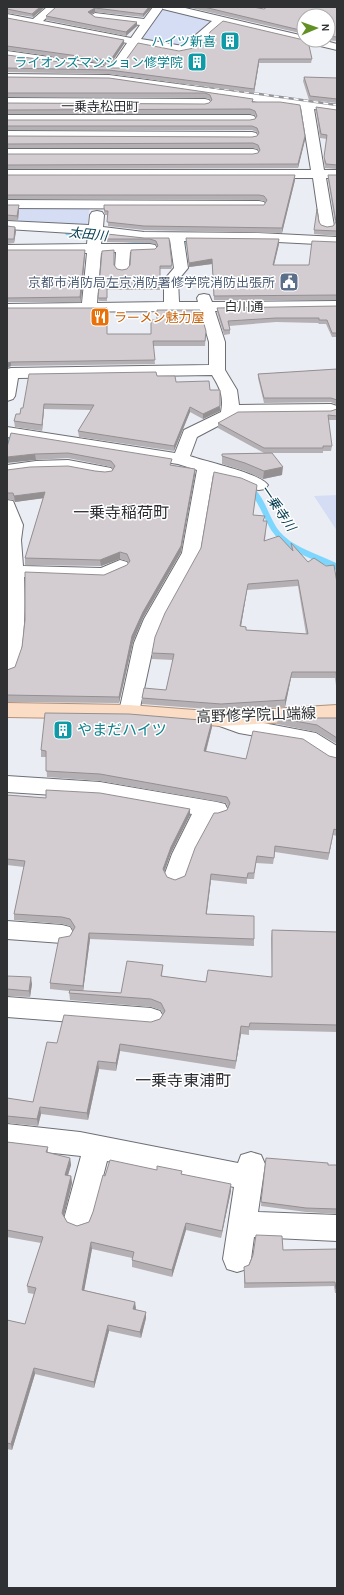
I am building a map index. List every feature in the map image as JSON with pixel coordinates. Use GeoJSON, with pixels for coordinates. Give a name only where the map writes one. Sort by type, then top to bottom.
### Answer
{"type":"FeatureCollection","features":[{"type":"Feature","properties":{"kind":"main road","name":"高野修学院山端線"},"geometry":{"type":"LineString","coordinates":[[7,710],[128,712],[220,719],[337,712]]}},
{"type":"Feature","properties":{"kind":"street"},"geometry":{"type":"LineString","coordinates":[[34,23],[53,7]]}},
{"type":"Feature","properties":{"kind":"street"},"geometry":{"type":"LineString","coordinates":[[90,303],[105,119],[112,74],[158,7]]}},
{"type":"Feature","properties":{"kind":"street"},"geometry":{"type":"LineString","coordinates":[[167,7],[221,20],[246,15],[296,36]]}},
{"type":"Feature","properties":{"kind":"street"},"geometry":{"type":"LineString","coordinates":[[256,7],[266,7]]}},
{"type":"Feature","properties":{"kind":"street"},"geometry":{"type":"LineString","coordinates":[[95,16],[147,22]]}},
{"type":"Feature","properties":{"kind":"street"},"geometry":{"type":"LineString","coordinates":[[7,17],[179,50],[186,49],[221,20]]}},
{"type":"Feature","properties":{"kind":"street"},"geometry":{"type":"LineString","coordinates":[[68,62],[87,33]]}},
{"type":"Feature","properties":{"kind":"street"},"geometry":{"type":"LineString","coordinates":[[7,54],[68,62],[112,74],[250,100],[337,109]]}},
{"type":"Feature","properties":{"kind":"street"},"geometry":{"type":"LineString","coordinates":[[7,77],[112,74],[165,75]]}},
{"type":"Feature","properties":{"kind":"street"},"geometry":{"type":"LineString","coordinates":[[7,102],[250,100]]}},
{"type":"Feature","properties":{"kind":"street"},"geometry":{"type":"LineString","coordinates":[[250,100],[250,119],[260,228]]}},
{"type":"Feature","properties":{"kind":"street"},"geometry":{"type":"LineString","coordinates":[[7,225],[96,228],[332,227],[318,174],[307,105]]}},
{"type":"Feature","properties":{"kind":"street"},"geometry":{"type":"LineString","coordinates":[[7,119],[250,119]]}},
{"type":"Feature","properties":{"kind":"street"},"geometry":{"type":"LineString","coordinates":[[7,135],[252,136]]}},
{"type":"Feature","properties":{"kind":"street"},"geometry":{"type":"LineString","coordinates":[[7,154],[253,153]]}},
{"type":"Feature","properties":{"kind":"street"},"geometry":{"type":"LineString","coordinates":[[7,174],[337,174]]}},
{"type":"Feature","properties":{"kind":"street"},"geometry":{"type":"LineString","coordinates":[[7,204],[259,204]]}},
{"type":"Feature","properties":{"kind":"street"},"geometry":{"type":"LineString","coordinates":[[96,228],[177,242]]}},
{"type":"Feature","properties":{"kind":"street"},"geometry":{"type":"LineString","coordinates":[[7,249],[123,248],[177,242],[260,228],[337,241]]}},
{"type":"Feature","properties":{"kind":"street"},"geometry":{"type":"LineString","coordinates":[[172,302],[171,280],[181,268],[177,242]]}},
{"type":"Feature","properties":{"kind":"street"},"geometry":{"type":"LineString","coordinates":[[122,268],[123,248]]}},
{"type":"Feature","properties":{"kind":"street","name":"白川通"},"geometry":{"type":"LineString","coordinates":[[205,302],[337,297]]}},
{"type":"Feature","properties":{"kind":"street","name":"白川通"},"geometry":{"type":"LineString","coordinates":[[7,299],[90,303]]}},
{"type":"Feature","properties":{"kind":"street","name":"白川通"},"geometry":{"type":"LineString","coordinates":[[7,308],[90,303],[172,302],[337,305]]}},
{"type":"Feature","properties":{"kind":"street"},"geometry":{"type":"LineString","coordinates":[[181,459],[190,434],[229,414],[230,410],[231,402],[229,390],[217,370],[217,342],[205,302]]}},
{"type":"Feature","properties":{"kind":"street"},"geometry":{"type":"LineString","coordinates":[[7,396],[11,373],[217,370]]}},
{"type":"Feature","properties":{"kind":"street"},"geometry":{"type":"LineString","coordinates":[[230,410],[331,409]]}},
{"type":"Feature","properties":{"kind":"street"},"geometry":{"type":"LineString","coordinates":[[7,432],[181,459],[247,479],[259,485]]}},
{"type":"Feature","properties":{"kind":"street"},"geometry":{"type":"LineString","coordinates":[[7,470],[36,466],[68,465],[105,472]]}},
{"type":"Feature","properties":{"kind":"street"},"geometry":{"type":"LineString","coordinates":[[128,712],[144,643],[154,619],[191,553],[206,467]]}},
{"type":"Feature","properties":{"kind":"street"},"geometry":{"type":"LineString","coordinates":[[7,505],[14,525],[10,539],[15,592],[12,646],[7,668]]}},
{"type":"Feature","properties":{"kind":"street"},"geometry":{"type":"LineString","coordinates":[[14,571],[104,574],[120,566]]}},
{"type":"Feature","properties":{"kind":"street"},"geometry":{"type":"LineString","coordinates":[[220,719],[239,726],[309,738],[337,756]]}},
{"type":"Feature","properties":{"kind":"street"},"geometry":{"type":"LineString","coordinates":[[7,784],[100,790],[212,809],[183,854],[176,876]]}},
{"type":"Feature","properties":{"kind":"street"},"geometry":{"type":"LineString","coordinates":[[7,930],[62,934]]}},
{"type":"Feature","properties":{"kind":"street"},"geometry":{"type":"LineString","coordinates":[[7,1007],[151,1018]]}},
{"type":"Feature","properties":{"kind":"street"},"geometry":{"type":"LineString","coordinates":[[7,1136],[97,1147],[250,1170],[237,1259]]}},
{"type":"Feature","properties":{"kind":"street"},"geometry":{"type":"LineString","coordinates":[[78,1219],[97,1147]]}},
{"type":"Feature","properties":{"kind":"street"},"geometry":{"type":"LineString","coordinates":[[242,1224],[337,1228]]}},
{"type":"Feature","properties":{"kind":"shaded area"},"geometry":{"type":"Polygon","coordinates":[[[166,9],[213,20],[214,22],[186,47],[144,41],[141,38],[160,10],[166,9]]]}},
{"type":"Feature","properties":{"kind":"shaded area"},"geometry":{"type":"Polygon","coordinates":[[[7,205],[90,205],[87,228],[7,224],[7,205]]]}},
{"type":"Feature","properties":{"kind":"shaded area"},"geometry":{"type":"Polygon","coordinates":[[[337,495],[337,531],[314,496],[337,495]]]}},
{"type":"Feature","properties":{"kind":"building"},"geometry":{"type":"Polygon","coordinates":[[[7,7],[40,7],[32,14],[7,9],[7,7]]]}},
{"type":"Feature","properties":{"kind":"building"},"geometry":{"type":"Polygon","coordinates":[[[56,7],[149,7],[143,14],[95,8],[88,12],[95,17],[137,22],[126,32],[46,16],[56,7]]]}},
{"type":"Feature","properties":{"kind":"building"},"geometry":{"type":"Polygon","coordinates":[[[204,7],[253,7],[264,9],[267,7],[337,7],[337,37],[336,8],[296,8],[296,29],[204,7]]]}},
{"type":"Feature","properties":{"kind":"building"},"geometry":{"type":"Polygon","coordinates":[[[7,18],[124,40],[108,64],[111,68],[120,68],[138,43],[179,51],[194,48],[195,45],[198,45],[199,41],[206,42],[210,32],[223,21],[296,38],[296,48],[310,48],[312,59],[259,59],[254,89],[109,70],[7,68],[7,55],[99,67],[104,66],[106,63],[104,60],[99,59],[7,46],[7,18]]]}},
{"type":"Feature","properties":{"kind":"building"},"geometry":{"type":"Polygon","coordinates":[[[7,77],[109,78],[253,99],[252,102],[280,102],[300,105],[305,136],[298,164],[7,165],[7,154],[253,154],[258,153],[260,150],[258,145],[253,143],[7,144],[7,136],[252,137],[257,136],[259,133],[257,128],[252,126],[7,126],[7,120],[250,120],[255,119],[257,116],[255,111],[250,109],[7,110],[7,103],[205,104],[212,100],[210,95],[205,93],[7,93],[7,77]]]}},
{"type":"Feature","properties":{"kind":"building"},"geometry":{"type":"Polygon","coordinates":[[[304,77],[337,78],[337,99],[310,96],[304,77]]]}},
{"type":"Feature","properties":{"kind":"building"},"geometry":{"type":"Polygon","coordinates":[[[316,107],[337,110],[337,165],[326,164],[324,157],[327,135],[321,134],[316,107]]]}},
{"type":"Feature","properties":{"kind":"building"},"geometry":{"type":"Polygon","coordinates":[[[7,175],[295,175],[282,228],[144,226],[107,222],[108,211],[105,211],[104,208],[104,205],[264,205],[267,200],[264,196],[259,195],[7,195],[7,175]]]}},
{"type":"Feature","properties":{"kind":"building"},"geometry":{"type":"Polygon","coordinates":[[[328,175],[337,175],[337,231],[314,230],[317,209],[319,222],[321,225],[327,227],[333,226],[336,222],[328,175]]]}},
{"type":"Feature","properties":{"kind":"building"},"geometry":{"type":"Polygon","coordinates":[[[7,205],[19,205],[17,216],[7,215],[7,205]]]}},
{"type":"Feature","properties":{"kind":"building"},"geometry":{"type":"Polygon","coordinates":[[[7,226],[15,227],[14,239],[7,239],[7,226]]]}},
{"type":"Feature","properties":{"kind":"building"},"geometry":{"type":"Polygon","coordinates":[[[107,234],[144,238],[169,238],[172,264],[171,266],[160,266],[160,287],[107,287],[107,298],[98,298],[102,251],[114,250],[114,265],[117,269],[122,270],[127,269],[130,265],[131,250],[155,249],[158,246],[156,241],[150,239],[107,239],[107,234]]]}},
{"type":"Feature","properties":{"kind":"building"},"geometry":{"type":"Polygon","coordinates":[[[186,238],[279,239],[273,265],[309,265],[312,241],[337,242],[337,295],[214,296],[212,259],[189,263],[186,238]]]}},
{"type":"Feature","properties":{"kind":"building"},"geometry":{"type":"Polygon","coordinates":[[[7,250],[85,250],[80,297],[7,298],[7,250]]]}},
{"type":"Feature","properties":{"kind":"building"},"geometry":{"type":"Polygon","coordinates":[[[337,306],[337,333],[332,333],[327,320],[319,320],[319,318],[276,318],[228,321],[230,330],[224,330],[217,308],[337,306]]]}},
{"type":"Feature","properties":{"kind":"building"},"geometry":{"type":"Polygon","coordinates":[[[7,308],[107,308],[107,334],[151,334],[151,320],[157,320],[157,310],[200,310],[206,331],[205,341],[153,341],[155,360],[7,363],[7,308]]]}},
{"type":"Feature","properties":{"kind":"building"},"geometry":{"type":"Polygon","coordinates":[[[337,369],[337,400],[331,398],[264,398],[258,374],[337,369]]]}},
{"type":"Feature","properties":{"kind":"building"},"geometry":{"type":"Polygon","coordinates":[[[156,372],[157,376],[175,376],[176,382],[209,381],[210,390],[220,390],[220,406],[203,414],[190,407],[174,446],[78,431],[94,405],[44,404],[42,425],[14,421],[16,414],[20,414],[21,408],[23,408],[29,374],[156,372]]]}},
{"type":"Feature","properties":{"kind":"building"},"geometry":{"type":"Polygon","coordinates":[[[337,409],[337,416],[328,415],[332,446],[323,446],[323,448],[264,448],[218,423],[238,412],[331,411],[337,409]]]}},
{"type":"Feature","properties":{"kind":"building"},"geometry":{"type":"Polygon","coordinates":[[[11,433],[172,459],[170,465],[195,469],[181,546],[143,612],[132,636],[119,697],[7,695],[7,670],[15,667],[22,647],[25,620],[25,572],[104,575],[127,565],[130,561],[127,554],[120,552],[100,560],[25,558],[45,492],[14,496],[13,493],[7,493],[7,470],[30,467],[68,466],[105,472],[112,471],[115,466],[111,461],[68,453],[7,457],[7,447],[11,433]]]}},
{"type":"Feature","properties":{"kind":"building"},"geometry":{"type":"Polygon","coordinates":[[[272,453],[283,467],[264,471],[222,456],[222,454],[272,453]]]}},
{"type":"Feature","properties":{"kind":"building"},"geometry":{"type":"Polygon","coordinates":[[[214,472],[241,478],[257,485],[253,515],[265,516],[263,521],[267,521],[264,541],[279,536],[293,551],[291,543],[308,562],[314,558],[326,566],[334,565],[337,583],[337,682],[336,672],[292,672],[285,700],[221,704],[142,698],[144,688],[166,690],[174,654],[152,653],[155,637],[165,613],[201,548],[214,472]],[[298,580],[248,584],[240,626],[246,627],[246,630],[308,634],[298,580]]]}},
{"type":"Feature","properties":{"kind":"building"},"geometry":{"type":"Polygon","coordinates":[[[45,713],[129,714],[212,721],[204,751],[246,759],[253,731],[303,739],[329,756],[337,758],[337,830],[334,829],[329,853],[275,846],[274,858],[257,856],[254,873],[248,873],[247,878],[211,874],[206,914],[254,916],[254,939],[89,933],[83,986],[50,983],[59,938],[70,936],[75,927],[70,919],[62,917],[14,914],[25,861],[7,859],[7,795],[46,798],[46,790],[100,793],[190,809],[171,847],[163,869],[167,877],[175,880],[185,876],[195,848],[214,813],[227,810],[230,803],[227,797],[100,774],[46,771],[46,751],[41,750],[45,713]]]}},
{"type":"Feature","properties":{"kind":"building"},"geometry":{"type":"Polygon","coordinates":[[[304,716],[304,718],[337,718],[337,738],[317,725],[278,718],[304,716]]]}},
{"type":"Feature","properties":{"kind":"building"},"geometry":{"type":"Polygon","coordinates":[[[272,930],[337,932],[337,1025],[250,1023],[249,1027],[241,1026],[236,1061],[120,1044],[116,1063],[98,1061],[87,1113],[40,1107],[37,1119],[7,1116],[7,1098],[33,1102],[47,1042],[57,1043],[64,1015],[151,1022],[160,1019],[165,1011],[161,1003],[151,999],[69,993],[70,990],[121,993],[127,961],[163,965],[161,976],[206,982],[208,970],[272,977],[272,930]]]}},
{"type":"Feature","properties":{"kind":"building"},"geometry":{"type":"Polygon","coordinates":[[[7,976],[31,977],[29,991],[7,989],[7,976]]]}},
{"type":"Feature","properties":{"kind":"building"},"geometry":{"type":"Polygon","coordinates":[[[7,1142],[48,1147],[46,1152],[70,1158],[65,1175],[71,1176],[62,1213],[67,1222],[77,1226],[89,1222],[103,1175],[105,1176],[110,1160],[157,1170],[157,1166],[182,1171],[181,1174],[231,1184],[222,1231],[186,1223],[172,1270],[132,1260],[134,1252],[91,1242],[82,1290],[135,1302],[133,1309],[146,1312],[140,1332],[108,1325],[94,1382],[34,1368],[11,1444],[7,1443],[7,1320],[25,1324],[36,1288],[27,1286],[43,1237],[7,1230],[7,1142]]]}},
{"type":"Feature","properties":{"kind":"building"},"geometry":{"type":"Polygon","coordinates":[[[266,1158],[337,1165],[337,1209],[306,1208],[261,1202],[266,1158]]]}},
{"type":"Feature","properties":{"kind":"building"},"geometry":{"type":"Polygon","coordinates":[[[256,1235],[282,1236],[283,1250],[337,1249],[337,1289],[335,1282],[245,1283],[244,1267],[249,1265],[253,1255],[256,1235]]]}},
{"type":"Feature","properties":{"kind":"waterway","name":"太田川"},"geometry":{"type":"LineString","coordinates":[[71,232],[142,240],[201,241]]}},
{"type":"Feature","properties":{"kind":"waterway","name":"一乗寺川"},"geometry":{"type":"LineString","coordinates":[[7,438],[19,440]]}},
{"type":"Feature","properties":{"kind":"waterway","name":"一乗寺川"},"geometry":{"type":"LineString","coordinates":[[249,487],[257,497],[271,524],[280,536],[303,552],[337,567]]}},
{"type":"Feature","properties":{"kind":"railway"},"geometry":{"type":"LineString","coordinates":[[155,79],[337,105]]}},
{"type":"Feature","properties":{"kind":"place","name":"ハイツ新喜"},"geometry":{"type":"Point","coordinates":[230,41]}},
{"type":"Feature","properties":{"kind":"place","name":"ライオンズマンション修学院"},"geometry":{"type":"Point","coordinates":[197,62]}},
{"type":"Feature","properties":{"kind":"place","name":"京都市消防局左京消防署修学院消防出張所"},"geometry":{"type":"Point","coordinates":[289,282]}},
{"type":"Feature","properties":{"kind":"place","name":"ラーメン魅力屋"},"geometry":{"type":"Point","coordinates":[100,317]}},
{"type":"Feature","properties":{"kind":"place","name":"やまだハイツ"},"geometry":{"type":"Point","coordinates":[63,730]}},
{"type":"Feature","properties":{"kind":"district","name":"一乗寺松田町"},"geometry":{"type":"Point","coordinates":[100,106]}},
{"type":"Feature","properties":{"kind":"district","name":"一乗寺稲荷町"},"geometry":{"type":"Point","coordinates":[121,512]}},
{"type":"Feature","properties":{"kind":"district","name":"一乗寺東浦町"},"geometry":{"type":"Point","coordinates":[183,1080]}}]}
